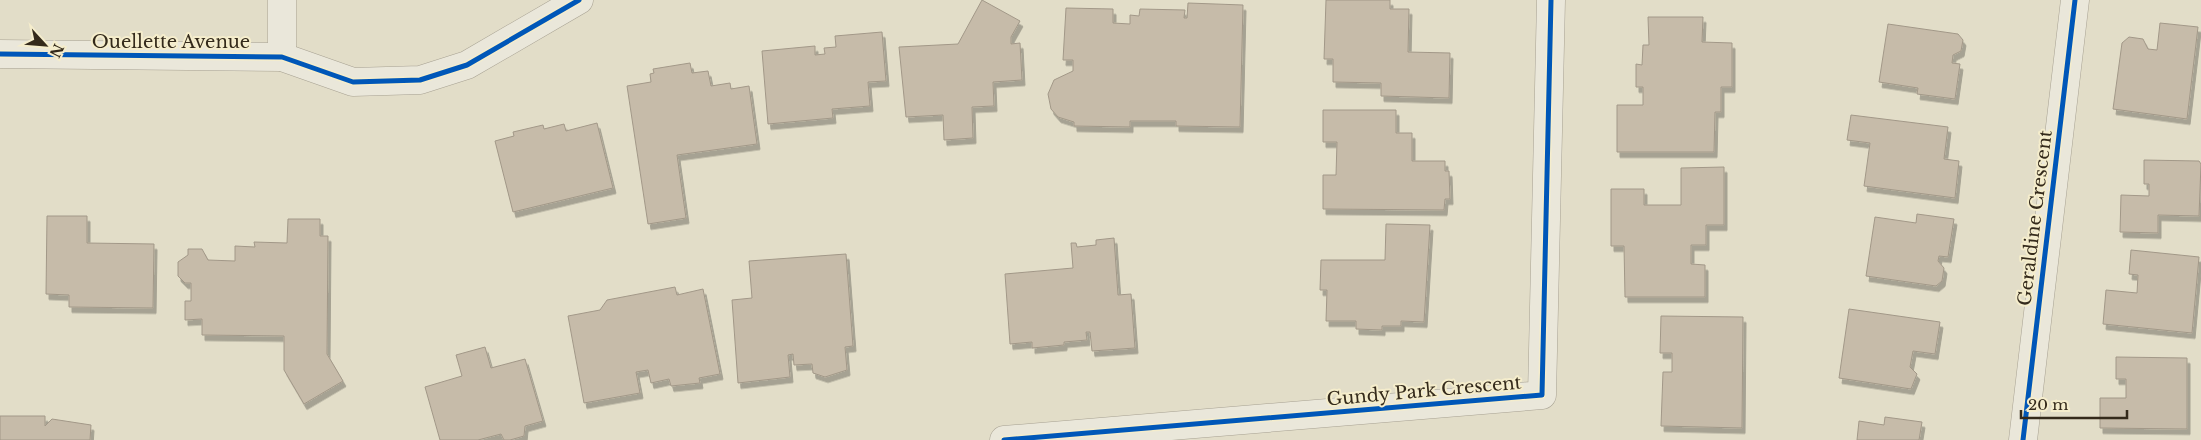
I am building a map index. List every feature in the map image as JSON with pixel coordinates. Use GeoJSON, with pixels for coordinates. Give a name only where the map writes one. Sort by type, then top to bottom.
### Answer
{"type":"FeatureCollection","features":[{"type":"Feature","properties":{"kind":"street"},"geometry":{"type":"LineString","coordinates":[[282,0],[282,57],[353,82],[420,80],[466,64],[579,0]]}},
{"type":"Feature","properties":{"kind":"street","name":"Gundy Park Crescent"},"geometry":{"type":"LineString","coordinates":[[1004,440],[1542,395],[1551,0]]}},
{"type":"Feature","properties":{"kind":"street","name":"Geraldine Crescent"},"geometry":{"type":"LineString","coordinates":[[2023,440],[2075,0]]}},
{"type":"Feature","properties":{"kind":"street","name":"Ouellette Avenue"},"geometry":{"type":"LineString","coordinates":[[0,54],[282,57]]}},
{"type":"Feature","properties":{"kind":"building"},"geometry":{"type":"Polygon","coordinates":[[[982,0],[1020,21],[1011,37],[1011,44],[1020,43],[1022,80],[993,82],[994,106],[972,107],[973,138],[944,140],[943,115],[906,117],[899,47],[958,44],[982,0]]]}},
{"type":"Feature","properties":{"kind":"building"},"geometry":{"type":"Polygon","coordinates":[[[1326,0],[1390,0],[1390,9],[1409,9],[1408,52],[1450,53],[1449,98],[1381,96],[1381,83],[1333,82],[1333,59],[1324,59],[1326,0]]]}},
{"type":"Feature","properties":{"kind":"building"},"geometry":{"type":"Polygon","coordinates":[[[1188,3],[1243,5],[1240,127],[1176,126],[1176,121],[1130,121],[1130,127],[1074,126],[1074,122],[1058,117],[1051,109],[1048,94],[1054,80],[1073,71],[1073,60],[1063,60],[1066,8],[1113,9],[1113,23],[1130,24],[1130,15],[1139,16],[1140,9],[1185,10],[1184,18],[1187,18],[1188,3]]]}},
{"type":"Feature","properties":{"kind":"building"},"geometry":{"type":"Polygon","coordinates":[[[1648,17],[1703,17],[1702,42],[1732,43],[1732,87],[1721,87],[1721,112],[1715,112],[1714,152],[1617,152],[1617,105],[1643,105],[1643,87],[1636,87],[1636,64],[1642,65],[1643,45],[1649,45],[1648,17]]]}},
{"type":"Feature","properties":{"kind":"building"},"geometry":{"type":"Polygon","coordinates":[[[2160,23],[2198,27],[2187,119],[2113,109],[2122,43],[2129,37],[2143,39],[2148,49],[2157,50],[2160,23]]]}},
{"type":"Feature","properties":{"kind":"building"},"geometry":{"type":"Polygon","coordinates":[[[1888,24],[1958,34],[1963,40],[1961,51],[1953,55],[1952,63],[1960,64],[1955,99],[1917,94],[1918,88],[1879,82],[1888,24]]]}},
{"type":"Feature","properties":{"kind":"building"},"geometry":{"type":"Polygon","coordinates":[[[882,32],[886,81],[868,82],[870,106],[832,109],[833,118],[768,124],[762,51],[815,46],[815,55],[825,54],[824,48],[836,47],[835,36],[882,32]]]}},
{"type":"Feature","properties":{"kind":"building"},"geometry":{"type":"Polygon","coordinates":[[[690,63],[692,73],[708,71],[711,86],[730,83],[731,89],[749,86],[757,144],[677,155],[686,218],[648,224],[627,86],[651,82],[650,74],[654,73],[653,69],[690,63]]]}},
{"type":"Feature","properties":{"kind":"building"},"geometry":{"type":"Polygon","coordinates":[[[1323,110],[1396,110],[1396,133],[1412,133],[1412,161],[1445,161],[1445,171],[1449,171],[1450,199],[1445,199],[1444,210],[1323,209],[1323,175],[1336,175],[1337,142],[1323,142],[1323,110]]]}},
{"type":"Feature","properties":{"kind":"building"},"geometry":{"type":"Polygon","coordinates":[[[1851,115],[1948,127],[1944,159],[1959,161],[1955,198],[1864,186],[1870,143],[1847,140],[1851,115]]]}},
{"type":"Feature","properties":{"kind":"building"},"geometry":{"type":"Polygon","coordinates":[[[597,123],[613,188],[513,212],[495,141],[514,136],[513,132],[543,125],[544,129],[564,124],[566,131],[597,123]]]}},
{"type":"Feature","properties":{"kind":"building"},"geometry":{"type":"Polygon","coordinates":[[[2144,160],[2199,161],[2201,164],[2199,216],[2158,215],[2158,233],[2120,232],[2121,195],[2149,196],[2149,184],[2144,184],[2144,160]]]}},
{"type":"Feature","properties":{"kind":"building"},"geometry":{"type":"Polygon","coordinates":[[[1724,167],[1724,225],[1706,225],[1706,245],[1691,245],[1691,264],[1705,265],[1705,297],[1625,297],[1624,246],[1611,246],[1611,189],[1644,189],[1644,205],[1681,205],[1681,168],[1724,167]]]}},
{"type":"Feature","properties":{"kind":"building"},"geometry":{"type":"Polygon","coordinates":[[[1917,214],[1954,219],[1948,257],[1939,256],[1938,261],[1944,268],[1942,281],[1936,286],[1866,276],[1875,217],[1916,223],[1917,214]]]}},
{"type":"Feature","properties":{"kind":"building"},"geometry":{"type":"Polygon","coordinates":[[[47,216],[87,216],[87,243],[154,244],[153,308],[69,307],[69,295],[46,294],[47,216]]]}},
{"type":"Feature","properties":{"kind":"building"},"geometry":{"type":"Polygon","coordinates":[[[288,219],[320,219],[320,236],[328,236],[327,354],[343,381],[304,404],[284,370],[284,336],[202,335],[202,319],[185,320],[185,301],[191,301],[191,283],[185,283],[178,276],[178,262],[188,255],[188,249],[202,249],[208,260],[235,261],[235,246],[255,247],[254,242],[287,243],[288,219]]]}},
{"type":"Feature","properties":{"kind":"building"},"geometry":{"type":"Polygon","coordinates":[[[1386,224],[1430,225],[1424,322],[1401,321],[1401,326],[1382,326],[1382,330],[1356,329],[1356,321],[1326,321],[1327,290],[1320,290],[1321,260],[1385,260],[1386,224]]]}},
{"type":"Feature","properties":{"kind":"building"},"geometry":{"type":"Polygon","coordinates":[[[1114,238],[1118,295],[1131,294],[1135,348],[1092,351],[1090,332],[1086,332],[1087,340],[1064,342],[1064,345],[1032,348],[1032,342],[1010,344],[1005,274],[1073,268],[1071,243],[1076,243],[1077,247],[1096,245],[1096,240],[1114,238]]]}},
{"type":"Feature","properties":{"kind":"building"},"geometry":{"type":"Polygon","coordinates":[[[2131,250],[2199,257],[2192,333],[2103,324],[2106,290],[2137,293],[2138,275],[2129,274],[2131,250]]]}},
{"type":"Feature","properties":{"kind":"building"},"geometry":{"type":"Polygon","coordinates":[[[846,254],[853,346],[845,347],[847,370],[825,377],[813,373],[812,364],[794,365],[793,354],[788,355],[790,377],[738,383],[732,300],[752,298],[749,261],[846,254]]]}},
{"type":"Feature","properties":{"kind":"building"},"geometry":{"type":"Polygon","coordinates":[[[675,287],[677,295],[703,289],[720,374],[699,378],[700,383],[671,386],[669,379],[651,383],[648,370],[636,372],[640,393],[584,403],[568,316],[600,310],[607,300],[675,287]]]}},
{"type":"Feature","properties":{"kind":"building"},"geometry":{"type":"Polygon","coordinates":[[[1849,309],[1940,322],[1935,354],[1913,351],[1910,367],[1917,374],[1911,389],[1839,378],[1849,309]]]}},
{"type":"Feature","properties":{"kind":"building"},"geometry":{"type":"Polygon","coordinates":[[[1661,316],[1743,317],[1742,428],[1661,426],[1663,372],[1672,372],[1672,353],[1660,353],[1661,316]]]}},
{"type":"Feature","properties":{"kind":"building"},"geometry":{"type":"Polygon","coordinates":[[[485,347],[491,368],[525,359],[543,421],[525,426],[524,436],[510,440],[504,440],[501,434],[478,440],[440,440],[425,387],[462,376],[456,355],[485,347]]]}},
{"type":"Feature","properties":{"kind":"building"},"geometry":{"type":"Polygon","coordinates":[[[2116,357],[2187,358],[2187,429],[2100,428],[2100,398],[2126,398],[2126,379],[2116,379],[2116,357]]]}},
{"type":"Feature","properties":{"kind":"building"},"geometry":{"type":"Polygon","coordinates":[[[0,416],[45,416],[45,426],[52,419],[91,425],[90,440],[0,440],[0,416]]]}},
{"type":"Feature","properties":{"kind":"building"},"geometry":{"type":"Polygon","coordinates":[[[1885,417],[1922,422],[1919,440],[1857,440],[1859,421],[1884,425],[1885,417]]]}},
{"type":"Feature","properties":{"kind":"cycle path"},"geometry":{"type":"LineString","coordinates":[[0,54],[282,57],[353,82],[420,80],[467,65],[579,0]]}},
{"type":"Feature","properties":{"kind":"cycle path"},"geometry":{"type":"LineString","coordinates":[[1004,440],[1542,395],[1551,0]]}},
{"type":"Feature","properties":{"kind":"cycle path"},"geometry":{"type":"LineString","coordinates":[[2023,440],[2075,0]]}}]}
